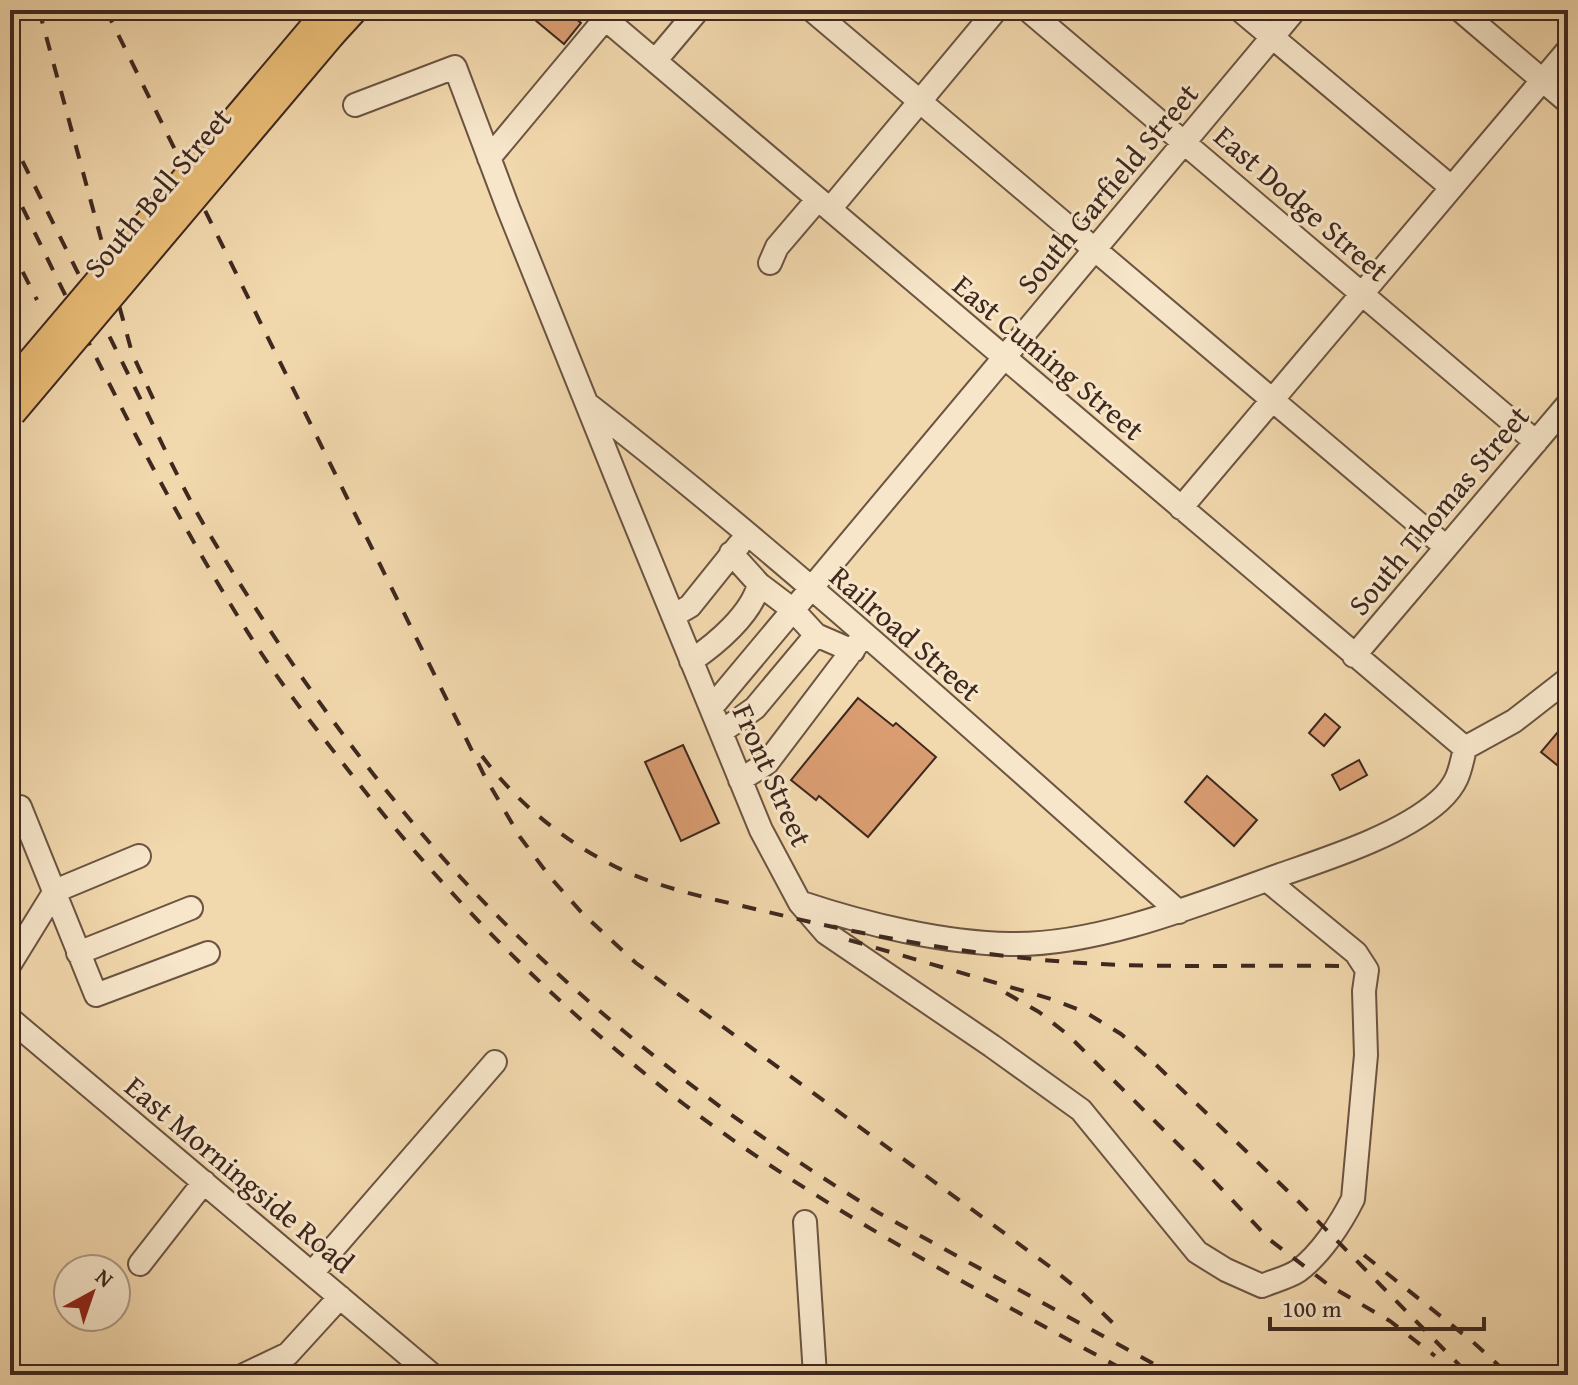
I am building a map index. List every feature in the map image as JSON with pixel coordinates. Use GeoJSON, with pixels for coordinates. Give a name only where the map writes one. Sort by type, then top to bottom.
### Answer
{"type":"FeatureCollection","features":[{"type":"Feature","properties":{"kind":"main road","name":"South Bell Street"},"geometry":{"type":"LineString","coordinates":[[10,386],[327,20],[354,10]]}},
{"type":"Feature","properties":{"kind":"main road","name":"South Bell Street"},"geometry":{"type":"LineString","coordinates":[[11,414],[327,20]]}},
{"type":"Feature","properties":{"kind":"street"},"geometry":{"type":"LineString","coordinates":[[655,61],[698,10]]}},
{"type":"Feature","properties":{"kind":"street"},"geometry":{"type":"LineString","coordinates":[[812,10],[1446,547]]}},
{"type":"Feature","properties":{"kind":"street"},"geometry":{"type":"LineString","coordinates":[[770,263],[777,247],[824,204],[920,102],[996,10]]}},
{"type":"Feature","properties":{"kind":"street","name":"East Dodge Street"},"geometry":{"type":"LineString","coordinates":[[1028,10],[1536,442]]}},
{"type":"Feature","properties":{"kind":"street"},"geometry":{"type":"LineString","coordinates":[[1240,10],[1451,187]]}},
{"type":"Feature","properties":{"kind":"street","name":"South Garfield Street"},"geometry":{"type":"LineString","coordinates":[[711,708],[1295,10]]}},
{"type":"Feature","properties":{"kind":"street"},"geometry":{"type":"LineString","coordinates":[[1460,10],[1568,102]]}},
{"type":"Feature","properties":{"kind":"street"},"geometry":{"type":"LineString","coordinates":[[489,158],[600,14]]}},
{"type":"Feature","properties":{"kind":"street","name":"East Cuming Street"},"geometry":{"type":"LineString","coordinates":[[600,14],[1465,748]]}},
{"type":"Feature","properties":{"kind":"street"},"geometry":{"type":"LineString","coordinates":[[1181,508],[1568,50]]}},
{"type":"Feature","properties":{"kind":"street","name":"Front Street"},"geometry":{"type":"LineString","coordinates":[[355,105],[455,67],[740,780],[774,857],[800,903],[826,933],[1081,1110],[1197,1252],[1262,1286],[1295,1273],[1306,1263],[1335,1229],[1353,1199],[1366,1055],[1364,991],[1367,970],[1356,953],[1267,880]]}},
{"type":"Feature","properties":{"kind":"street","name":"South Thomas Street"},"geometry":{"type":"LineString","coordinates":[[1354,656],[1568,404]]}},
{"type":"Feature","properties":{"kind":"street","name":"Railroad Street"},"geometry":{"type":"LineString","coordinates":[[589,405],[659,459],[810,588],[859,643],[1179,912]]}},
{"type":"Feature","properties":{"kind":"street"},"geometry":{"type":"LineString","coordinates":[[673,616],[690,606],[747,535]]}},
{"type":"Feature","properties":{"kind":"street"},"geometry":{"type":"LineString","coordinates":[[731,553],[759,584],[792,609],[816,635],[859,643],[767,763],[740,780]]}},
{"type":"Feature","properties":{"kind":"street"},"geometry":{"type":"LineString","coordinates":[[691,661],[719,641],[756,597],[759,584]]}},
{"type":"Feature","properties":{"kind":"street"},"geometry":{"type":"LineString","coordinates":[[721,732],[755,708],[816,635]]}},
{"type":"Feature","properties":{"kind":"street"},"geometry":{"type":"LineString","coordinates":[[800,903],[857,922],[976,942],[1011,944],[1088,935],[1179,912],[1342,853],[1410,821],[1438,802],[1455,784],[1465,748],[1514,721],[1568,679]]}},
{"type":"Feature","properties":{"kind":"street"},"geometry":{"type":"LineString","coordinates":[[20,807],[96,995],[208,953]]}},
{"type":"Feature","properties":{"kind":"street"},"geometry":{"type":"LineString","coordinates":[[10,964],[55,891],[139,856]]}},
{"type":"Feature","properties":{"kind":"street"},"geometry":{"type":"LineString","coordinates":[[78,953],[191,908]]}},
{"type":"Feature","properties":{"kind":"street","name":"East Morningside Road"},"geometry":{"type":"LineString","coordinates":[[10,1019],[427,1374]]}},
{"type":"Feature","properties":{"kind":"street"},"geometry":{"type":"LineString","coordinates":[[312,1273],[495,1062]]}},
{"type":"Feature","properties":{"kind":"street"},"geometry":{"type":"LineString","coordinates":[[140,1264],[204,1182]]}},
{"type":"Feature","properties":{"kind":"street"},"geometry":{"type":"LineString","coordinates":[[805,1222],[815,1375]]}},
{"type":"Feature","properties":{"kind":"street"},"geometry":{"type":"LineString","coordinates":[[244,1375],[288,1354],[340,1297]]}},
{"type":"Feature","properties":{"kind":"building"},"geometry":{"type":"Polygon","coordinates":[[[523,10],[565,10],[581,23],[564,44],[523,10]]]}},
{"type":"Feature","properties":{"kind":"building"},"geometry":{"type":"Polygon","coordinates":[[[858,698],[893,726],[896,723],[936,757],[868,837],[819,796],[816,800],[791,780],[858,698]]]}},
{"type":"Feature","properties":{"kind":"building"},"geometry":{"type":"Polygon","coordinates":[[[1325,714],[1340,727],[1324,746],[1309,733],[1325,714]]]}},
{"type":"Feature","properties":{"kind":"building"},"geometry":{"type":"Polygon","coordinates":[[[1568,720],[1568,752],[1557,765],[1541,752],[1568,720]]]}},
{"type":"Feature","properties":{"kind":"building"},"geometry":{"type":"Polygon","coordinates":[[[683,745],[719,823],[681,841],[645,762],[683,745]]]}},
{"type":"Feature","properties":{"kind":"building"},"geometry":{"type":"Polygon","coordinates":[[[1359,760],[1367,775],[1340,790],[1332,775],[1359,760]]]}},
{"type":"Feature","properties":{"kind":"building"},"geometry":{"type":"Polygon","coordinates":[[[1207,776],[1257,820],[1234,846],[1185,802],[1207,776]]]}},
{"type":"Feature","properties":{"kind":"railway"},"geometry":{"type":"LineString","coordinates":[[39,10],[132,353],[156,405]]}},
{"type":"Feature","properties":{"kind":"railway"},"geometry":{"type":"LineString","coordinates":[[106,10],[485,777],[520,837],[550,877],[582,913],[636,963],[1049,1266],[1118,1328]]}},
{"type":"Feature","properties":{"kind":"railway"},"geometry":{"type":"LineString","coordinates":[[10,136],[181,482],[234,574],[337,726],[393,799],[472,889],[524,942],[636,1042],[756,1133],[879,1213],[1174,1375]]}},
{"type":"Feature","properties":{"kind":"railway"},"geometry":{"type":"LineString","coordinates":[[10,182],[149,461],[242,623],[323,737],[455,896],[588,1026],[738,1144],[904,1248],[1133,1375]]}},
{"type":"Feature","properties":{"kind":"railway"},"geometry":{"type":"LineString","coordinates":[[10,247],[37,300]]}},
{"type":"Feature","properties":{"kind":"railway"},"geometry":{"type":"LineString","coordinates":[[482,756],[526,805],[560,833],[597,857],[634,875],[710,899],[899,940],[1033,959],[1122,965],[1341,966]]}},
{"type":"Feature","properties":{"kind":"railway"},"geometry":{"type":"LineString","coordinates":[[849,940],[1051,999],[1085,1012],[1121,1034],[1295,1198],[1469,1375]]}},
{"type":"Feature","properties":{"kind":"railway"},"geometry":{"type":"LineString","coordinates":[[1006,993],[1039,1012],[1067,1034],[1270,1240],[1330,1286],[1390,1321],[1435,1356]]}},
{"type":"Feature","properties":{"kind":"railway"},"geometry":{"type":"LineString","coordinates":[[1364,1255],[1473,1342],[1509,1375]]}}]}
